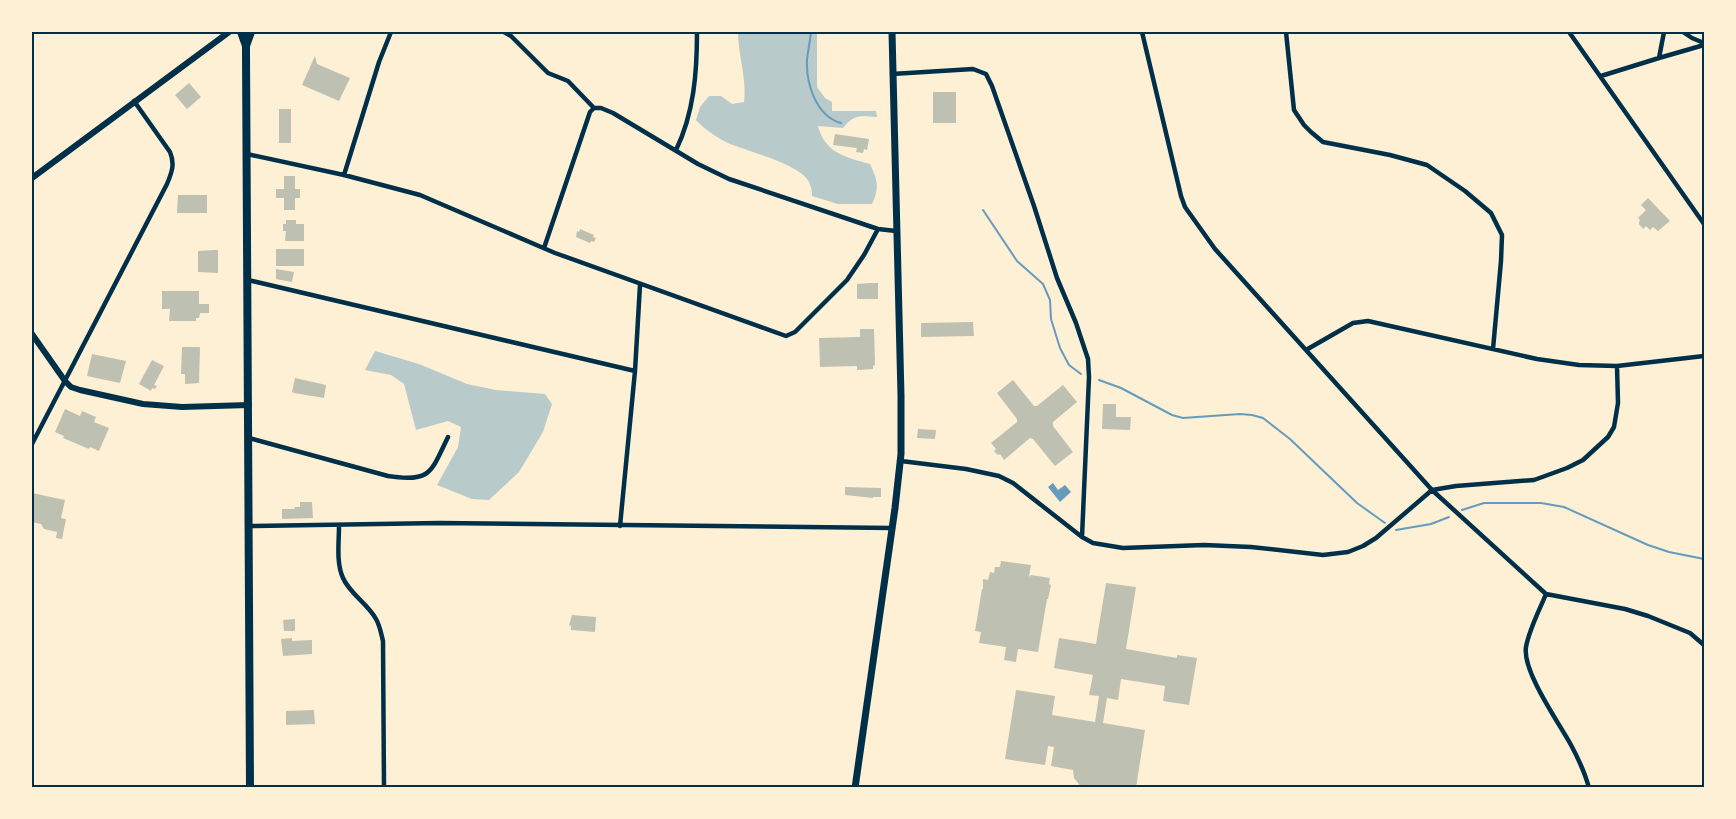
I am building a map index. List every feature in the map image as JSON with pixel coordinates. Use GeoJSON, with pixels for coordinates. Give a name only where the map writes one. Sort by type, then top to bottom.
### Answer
{"type":"FeatureCollection","features":[{"type":"Feature","properties":{"kind":"main road"},"geometry":{"type":"LineString","coordinates":[[241,32],[246,46],[250,788]]}},
{"type":"Feature","properties":{"kind":"main road"},"geometry":{"type":"LineString","coordinates":[[246,46],[251,32]]}},
{"type":"Feature","properties":{"kind":"main road"},"geometry":{"type":"LineString","coordinates":[[855,788],[900,461],[901,396],[892,32]]}},
{"type":"Feature","properties":{"kind":"street"},"geometry":{"type":"LineString","coordinates":[[32,178],[229,32]]}},
{"type":"Feature","properties":{"kind":"street"},"geometry":{"type":"LineString","coordinates":[[344,175],[379,62],[391,32]]}},
{"type":"Feature","properties":{"kind":"street"},"geometry":{"type":"LineString","coordinates":[[504,32],[549,73],[568,81],[594,108],[613,113],[705,168],[729,179],[878,229],[896,231]]}},
{"type":"Feature","properties":{"kind":"street"},"geometry":{"type":"LineString","coordinates":[[676,150],[693,98],[697,32]]}},
{"type":"Feature","properties":{"kind":"street"},"geometry":{"type":"LineString","coordinates":[[1142,32],[1175,174],[1185,207],[1215,249],[1432,490],[1545,594],[1625,609],[1648,616],[1690,633],[1704,645]]}},
{"type":"Feature","properties":{"kind":"street"},"geometry":{"type":"LineString","coordinates":[[1286,32],[1294,110],[1311,132],[1323,142],[1427,165],[1465,191],[1491,213],[1502,235],[1493,350]]}},
{"type":"Feature","properties":{"kind":"street"},"geometry":{"type":"LineString","coordinates":[[1569,32],[1704,224]]}},
{"type":"Feature","properties":{"kind":"street"},"geometry":{"type":"LineString","coordinates":[[1659,58],[1664,32]]}},
{"type":"Feature","properties":{"kind":"street"},"geometry":{"type":"LineString","coordinates":[[1683,32],[1704,44]]}},
{"type":"Feature","properties":{"kind":"street"},"geometry":{"type":"LineString","coordinates":[[1601,76],[1704,44]]}},
{"type":"Feature","properties":{"kind":"street"},"geometry":{"type":"LineString","coordinates":[[892,74],[973,69],[986,74],[992,86],[1034,206],[1056,278],[1076,323],[1088,359],[1082,537]]}},
{"type":"Feature","properties":{"kind":"street"},"geometry":{"type":"LineString","coordinates":[[32,444],[167,184],[174,166],[170,152],[134,101]]}},
{"type":"Feature","properties":{"kind":"street"},"geometry":{"type":"LineString","coordinates":[[544,248],[590,112],[594,108]]}},
{"type":"Feature","properties":{"kind":"street"},"geometry":{"type":"LineString","coordinates":[[247,154],[344,175],[404,190],[440,202],[544,248],[778,334],[789,335],[795,332],[847,280],[878,229]]}},
{"type":"Feature","properties":{"kind":"street"},"geometry":{"type":"LineString","coordinates":[[248,280],[635,371]]}},
{"type":"Feature","properties":{"kind":"street"},"geometry":{"type":"LineString","coordinates":[[620,526],[635,371],[640,285]]}},
{"type":"Feature","properties":{"kind":"street"},"geometry":{"type":"LineString","coordinates":[[1306,350],[1353,323],[1368,321],[1493,350],[1557,362],[1595,366],[1617,366],[1704,356]]}},
{"type":"Feature","properties":{"kind":"street"},"geometry":{"type":"LineString","coordinates":[[32,334],[65,381],[71,387],[80,390],[143,404],[182,407],[249,405]]}},
{"type":"Feature","properties":{"kind":"street"},"geometry":{"type":"LineString","coordinates":[[900,461],[966,469],[999,476],[1013,483],[1093,543],[1123,548],[1204,545],[1251,547],[1312,554],[1341,553],[1363,546],[1376,538],[1432,490],[1534,480],[1561,471],[1583,460],[1608,437],[1614,427],[1618,403],[1617,366]]}},
{"type":"Feature","properties":{"kind":"street"},"geometry":{"type":"LineString","coordinates":[[249,438],[388,476],[404,478],[420,477],[433,470],[448,437]]}},
{"type":"Feature","properties":{"kind":"street"},"geometry":{"type":"LineString","coordinates":[[249,526],[440,523],[892,528]]}},
{"type":"Feature","properties":{"kind":"street"},"geometry":{"type":"LineString","coordinates":[[339,526],[340,564],[343,577],[375,617],[381,631],[384,788]]}},
{"type":"Feature","properties":{"kind":"street"},"geometry":{"type":"LineString","coordinates":[[1545,594],[1526,649],[1527,661],[1544,700],[1570,744],[1589,788]]}},
{"type":"Feature","properties":{"kind":"shaded area"},"geometry":{"type":"Polygon","coordinates":[[[738,32],[817,32],[817,87],[825,98],[832,102],[832,111],[876,111],[877,117],[858,117],[843,128],[818,126],[821,135],[831,148],[844,156],[870,164],[877,183],[872,204],[838,204],[812,196],[809,182],[796,170],[773,159],[730,144],[712,134],[696,120],[700,107],[709,96],[721,96],[732,104],[744,102],[738,32]]]}},
{"type":"Feature","properties":{"kind":"shaded area"},"geometry":{"type":"Polygon","coordinates":[[[375,351],[419,364],[467,384],[496,390],[545,394],[552,404],[543,432],[519,472],[489,500],[472,499],[437,485],[458,447],[461,427],[448,421],[416,430],[404,384],[391,375],[365,370],[375,351]]]}},
{"type":"Feature","properties":{"kind":"water"},"geometry":{"type":"Polygon","coordinates":[[[1053,483],[1058,490],[1065,485],[1071,492],[1060,502],[1048,487],[1053,483]]]}},
{"type":"Feature","properties":{"kind":"building"},"geometry":{"type":"Polygon","coordinates":[[[315,56],[317,64],[350,78],[339,101],[302,85],[315,56]]]}},
{"type":"Feature","properties":{"kind":"building"},"geometry":{"type":"Polygon","coordinates":[[[189,83],[201,97],[187,109],[175,95],[189,83]]]}},
{"type":"Feature","properties":{"kind":"building"},"geometry":{"type":"Polygon","coordinates":[[[933,92],[956,92],[956,123],[933,123],[933,92]]]}},
{"type":"Feature","properties":{"kind":"building"},"geometry":{"type":"Polygon","coordinates":[[[279,109],[291,109],[291,143],[279,143],[279,109]]]}},
{"type":"Feature","properties":{"kind":"building"},"geometry":{"type":"Polygon","coordinates":[[[835,134],[869,139],[867,150],[864,149],[863,153],[856,152],[857,148],[833,145],[835,134]]]}},
{"type":"Feature","properties":{"kind":"building"},"geometry":{"type":"Polygon","coordinates":[[[284,176],[295,176],[295,189],[300,189],[300,198],[295,198],[295,210],[284,210],[284,198],[276,198],[276,189],[284,189],[284,176]]]}},
{"type":"Feature","properties":{"kind":"building"},"geometry":{"type":"Polygon","coordinates":[[[178,195],[207,195],[207,213],[177,213],[178,195]]]}},
{"type":"Feature","properties":{"kind":"building"},"geometry":{"type":"Polygon","coordinates":[[[1648,198],[1670,221],[1658,231],[1653,227],[1650,230],[1646,226],[1643,229],[1639,224],[1638,218],[1646,210],[1641,205],[1648,198]]]}},
{"type":"Feature","properties":{"kind":"building"},"geometry":{"type":"Polygon","coordinates":[[[286,220],[296,220],[296,224],[304,224],[304,241],[285,241],[286,231],[283,231],[283,224],[286,224],[286,220]]]}},
{"type":"Feature","properties":{"kind":"building"},"geometry":{"type":"Polygon","coordinates":[[[580,229],[594,235],[593,237],[596,238],[594,242],[590,243],[576,237],[580,229]]]}},
{"type":"Feature","properties":{"kind":"building"},"geometry":{"type":"Polygon","coordinates":[[[276,249],[304,249],[304,266],[276,266],[276,249]]]}},
{"type":"Feature","properties":{"kind":"building"},"geometry":{"type":"Polygon","coordinates":[[[218,250],[218,273],[198,272],[198,251],[218,250]]]}},
{"type":"Feature","properties":{"kind":"building"},"geometry":{"type":"Polygon","coordinates":[[[276,269],[294,272],[292,282],[276,279],[276,269]]]}},
{"type":"Feature","properties":{"kind":"building"},"geometry":{"type":"Polygon","coordinates":[[[878,283],[878,299],[857,299],[857,284],[878,283]]]}},
{"type":"Feature","properties":{"kind":"building"},"geometry":{"type":"Polygon","coordinates":[[[162,291],[199,291],[199,304],[209,304],[209,313],[200,313],[196,321],[169,321],[170,309],[162,309],[162,291]]]}},
{"type":"Feature","properties":{"kind":"building"},"geometry":{"type":"Polygon","coordinates":[[[973,322],[974,336],[921,337],[921,323],[973,322]]]}},
{"type":"Feature","properties":{"kind":"building"},"geometry":{"type":"Polygon","coordinates":[[[860,329],[874,329],[875,365],[873,369],[857,370],[857,366],[820,367],[819,338],[860,337],[860,329]]]}},
{"type":"Feature","properties":{"kind":"building"},"geometry":{"type":"Polygon","coordinates":[[[182,347],[200,347],[199,383],[185,384],[185,374],[181,374],[182,347]]]}},
{"type":"Feature","properties":{"kind":"building"},"geometry":{"type":"Polygon","coordinates":[[[92,354],[126,361],[120,383],[87,376],[92,354]]]}},
{"type":"Feature","properties":{"kind":"building"},"geometry":{"type":"Polygon","coordinates":[[[152,360],[164,366],[154,385],[157,386],[151,391],[139,384],[152,360]]]}},
{"type":"Feature","properties":{"kind":"building"},"geometry":{"type":"Polygon","coordinates":[[[295,378],[326,385],[324,398],[292,392],[295,378]]]}},
{"type":"Feature","properties":{"kind":"building"},"geometry":{"type":"Polygon","coordinates":[[[1013,380],[1034,406],[1063,385],[1077,402],[1053,422],[1053,426],[1073,452],[1055,466],[1030,438],[1004,460],[994,451],[996,449],[991,443],[1017,422],[997,393],[1013,380]]]}},
{"type":"Feature","properties":{"kind":"building"},"geometry":{"type":"Polygon","coordinates":[[[1103,404],[1116,404],[1116,417],[1131,417],[1130,430],[1102,429],[1103,404]]]}},
{"type":"Feature","properties":{"kind":"building"},"geometry":{"type":"Polygon","coordinates":[[[65,409],[80,416],[82,411],[96,417],[94,422],[109,428],[99,451],[63,438],[64,436],[55,432],[65,409]]]}},
{"type":"Feature","properties":{"kind":"building"},"geometry":{"type":"Polygon","coordinates":[[[918,429],[936,430],[935,439],[917,438],[918,429]]]}},
{"type":"Feature","properties":{"kind":"building"},"geometry":{"type":"Polygon","coordinates":[[[845,487],[881,488],[881,497],[845,495],[845,487]]]}},
{"type":"Feature","properties":{"kind":"building"},"geometry":{"type":"Polygon","coordinates":[[[32,493],[65,500],[61,518],[66,519],[62,539],[56,538],[57,532],[44,529],[41,524],[32,522],[32,493]]]}},
{"type":"Feature","properties":{"kind":"building"},"geometry":{"type":"Polygon","coordinates":[[[300,502],[312,502],[313,518],[282,519],[282,509],[295,509],[294,507],[300,507],[300,502]]]}},
{"type":"Feature","properties":{"kind":"building"},"geometry":{"type":"Polygon","coordinates":[[[1001,561],[1031,565],[1029,577],[1031,575],[1050,578],[1049,584],[1051,585],[1038,652],[1018,649],[1016,662],[1004,660],[1006,647],[979,643],[981,632],[975,631],[983,579],[988,580],[990,572],[994,573],[995,567],[1000,567],[1001,561]]]}},
{"type":"Feature","properties":{"kind":"building"},"geometry":{"type":"Polygon","coordinates":[[[1106,583],[1136,587],[1126,649],[1177,658],[1177,655],[1197,658],[1189,705],[1163,701],[1165,686],[1121,679],[1118,700],[1107,698],[1103,723],[1145,730],[1136,788],[1082,788],[1074,778],[1073,770],[1051,766],[1054,747],[1048,746],[1045,765],[1005,759],[1016,690],[1055,696],[1052,715],[1095,722],[1099,696],[1089,695],[1093,675],[1054,668],[1059,638],[1096,644],[1106,583]]]}},
{"type":"Feature","properties":{"kind":"building"},"geometry":{"type":"Polygon","coordinates":[[[572,615],[596,617],[595,632],[571,630],[569,625],[572,615]]]}},
{"type":"Feature","properties":{"kind":"building"},"geometry":{"type":"Polygon","coordinates":[[[295,619],[295,631],[284,631],[283,620],[295,619]]]}},
{"type":"Feature","properties":{"kind":"building"},"geometry":{"type":"Polygon","coordinates":[[[292,638],[292,641],[312,640],[312,654],[283,656],[281,639],[292,638]]]}},
{"type":"Feature","properties":{"kind":"building"},"geometry":{"type":"Polygon","coordinates":[[[314,710],[315,724],[286,725],[286,711],[314,710]]]}},
{"type":"Feature","properties":{"kind":"waterway"},"geometry":{"type":"LineString","coordinates":[[811,32],[807,60],[811,89],[825,114],[841,123]]}},
{"type":"Feature","properties":{"kind":"waterway"},"geometry":{"type":"LineString","coordinates":[[983,210],[1017,261],[1043,284],[1050,300],[1051,319],[1060,348],[1069,365],[1081,374]]}},
{"type":"Feature","properties":{"kind":"waterway"},"geometry":{"type":"LineString","coordinates":[[1099,380],[1121,388],[1172,415],[1183,418],[1240,414],[1263,418],[1290,439],[1357,503],[1385,523]]}},
{"type":"Feature","properties":{"kind":"waterway"},"geometry":{"type":"LineString","coordinates":[[1462,510],[1484,503],[1541,503],[1564,507],[1648,545],[1704,559]]}},
{"type":"Feature","properties":{"kind":"waterway"},"geometry":{"type":"LineString","coordinates":[[1396,530],[1431,524],[1449,517]]}}]}
